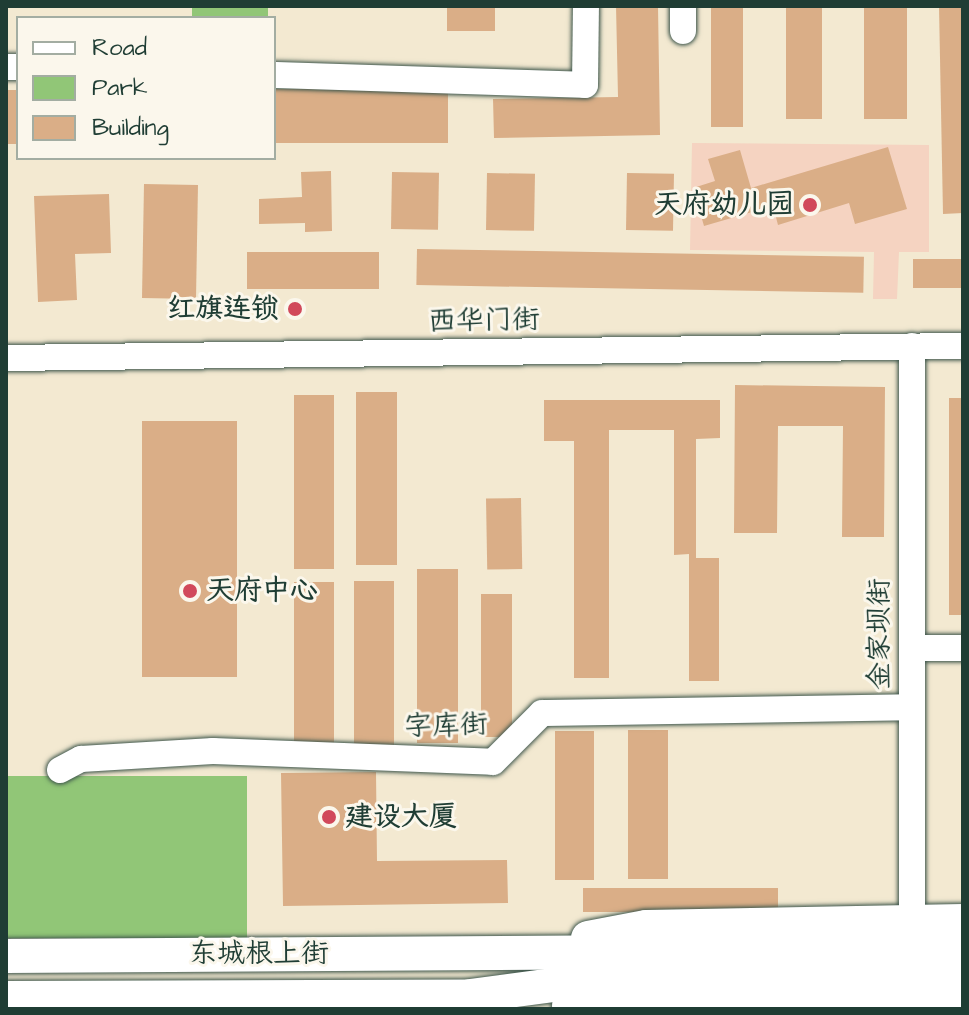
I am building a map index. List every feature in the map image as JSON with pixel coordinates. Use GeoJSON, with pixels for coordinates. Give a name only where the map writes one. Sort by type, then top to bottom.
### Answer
{"type":"FeatureCollection","features":[{"type":"Feature","properties":{"kind":"main road","name":"东城根上街"},"geometry":{"type":"LineString","coordinates":[[511,952],[646,927],[963,921]]}},
{"type":"Feature","properties":{"kind":"main road","name":"东城根上街"},"geometry":{"type":"LineString","coordinates":[[6,956],[963,950]]}},
{"type":"Feature","properties":{"kind":"main road","name":"东城根上街"},"geometry":{"type":"LineString","coordinates":[[467,1002],[569,983],[963,977]]}},
{"type":"Feature","properties":{"kind":"main road","name":"东城根上街"},"geometry":{"type":"LineString","coordinates":[[6,998],[203,1004],[963,1005]]}},
{"type":"Feature","properties":{"kind":"street"},"geometry":{"type":"LineString","coordinates":[[276,75],[585,85],[586,6]]}},
{"type":"Feature","properties":{"kind":"street","name":"金家坝街"},"geometry":{"type":"LineString","coordinates":[[912,346],[912,922]]}},
{"type":"Feature","properties":{"kind":"street","name":"西华门街"},"geometry":{"type":"LineString","coordinates":[[6,358],[963,346]]}},
{"type":"Feature","properties":{"kind":"street"},"geometry":{"type":"LineString","coordinates":[[912,648],[963,648]]}},
{"type":"Feature","properties":{"kind":"street","name":"字库街"},"geometry":{"type":"LineString","coordinates":[[60,770],[81,759],[213,751],[493,762],[542,713],[912,707]]}},
{"type":"Feature","properties":{"kind":"shaded area","name":"天府幼儿园"},"geometry":{"type":"Polygon","coordinates":[[[692,143],[929,145],[929,252],[899,252],[897,299],[873,299],[874,252],[690,250],[692,143]]]}},
{"type":"Feature","properties":{"kind":"green space"},"geometry":{"type":"Polygon","coordinates":[[[192,6],[268,6],[268,16],[192,16],[192,6]]]}},
{"type":"Feature","properties":{"kind":"green space"},"geometry":{"type":"Polygon","coordinates":[[[6,776],[247,776],[247,938],[6,938],[6,776]]]}},
{"type":"Feature","properties":{"kind":"building"},"geometry":{"type":"Polygon","coordinates":[[[447,6],[495,6],[495,31],[447,31],[447,6]]]}},
{"type":"Feature","properties":{"kind":"building"},"geometry":{"type":"Polygon","coordinates":[[[616,6],[658,6],[660,135],[494,138],[493,99],[618,97],[616,6]]]}},
{"type":"Feature","properties":{"kind":"building"},"geometry":{"type":"Polygon","coordinates":[[[711,6],[743,6],[743,127],[711,127],[711,6]]]}},
{"type":"Feature","properties":{"kind":"building"},"geometry":{"type":"Polygon","coordinates":[[[786,6],[822,6],[822,119],[786,119],[786,6]]]}},
{"type":"Feature","properties":{"kind":"building"},"geometry":{"type":"Polygon","coordinates":[[[864,6],[907,6],[907,119],[864,119],[864,6]]]}},
{"type":"Feature","properties":{"kind":"building"},"geometry":{"type":"Polygon","coordinates":[[[939,6],[963,6],[963,213],[943,214],[939,6]]]}},
{"type":"Feature","properties":{"kind":"building"},"geometry":{"type":"Polygon","coordinates":[[[276,89],[448,89],[448,143],[276,143],[276,89]]]}},
{"type":"Feature","properties":{"kind":"building"},"geometry":{"type":"Polygon","coordinates":[[[6,90],[16,90],[16,144],[6,144],[6,90]]]}},
{"type":"Feature","properties":{"kind":"building"},"geometry":{"type":"Polygon","coordinates":[[[888,147],[907,209],[855,224],[849,203],[778,225],[773,206],[704,226],[693,188],[715,181],[708,159],[740,150],[751,188],[888,147]]]}},
{"type":"Feature","properties":{"kind":"building"},"geometry":{"type":"Polygon","coordinates":[[[331,171],[332,231],[305,232],[305,223],[259,224],[259,199],[302,197],[301,172],[331,171]]]}},
{"type":"Feature","properties":{"kind":"building"},"geometry":{"type":"Polygon","coordinates":[[[392,172],[439,173],[438,230],[391,229],[392,172]]]}},
{"type":"Feature","properties":{"kind":"building"},"geometry":{"type":"Polygon","coordinates":[[[487,173],[535,174],[534,231],[486,230],[487,173]]]}},
{"type":"Feature","properties":{"kind":"building"},"geometry":{"type":"Polygon","coordinates":[[[627,173],[674,174],[673,231],[626,230],[627,173]]]}},
{"type":"Feature","properties":{"kind":"building"},"geometry":{"type":"Polygon","coordinates":[[[144,184],[198,185],[196,299],[142,298],[144,184]]]}},
{"type":"Feature","properties":{"kind":"building"},"geometry":{"type":"Polygon","coordinates":[[[109,194],[111,253],[75,254],[77,300],[38,302],[34,196],[109,194]]]}},
{"type":"Feature","properties":{"kind":"building"},"geometry":{"type":"Polygon","coordinates":[[[417,249],[864,257],[863,293],[416,285],[417,249]]]}},
{"type":"Feature","properties":{"kind":"building"},"geometry":{"type":"Polygon","coordinates":[[[247,252],[379,252],[379,289],[247,289],[247,252]]]}},
{"type":"Feature","properties":{"kind":"building"},"geometry":{"type":"Polygon","coordinates":[[[913,259],[963,259],[963,288],[913,288],[913,259]]]}},
{"type":"Feature","properties":{"kind":"building"},"geometry":{"type":"Polygon","coordinates":[[[735,385],[885,387],[884,537],[842,537],[843,426],[778,426],[777,533],[734,533],[735,385]]]}},
{"type":"Feature","properties":{"kind":"building"},"geometry":{"type":"Polygon","coordinates":[[[356,392],[397,392],[397,565],[356,565],[356,392]]]}},
{"type":"Feature","properties":{"kind":"building"},"geometry":{"type":"Polygon","coordinates":[[[294,395],[334,395],[334,569],[294,569],[294,395]]]}},
{"type":"Feature","properties":{"kind":"building"},"geometry":{"type":"Polygon","coordinates":[[[949,398],[963,398],[963,615],[949,615],[949,398]]]}},
{"type":"Feature","properties":{"kind":"building"},"geometry":{"type":"Polygon","coordinates":[[[544,400],[720,400],[720,438],[696,439],[696,558],[719,558],[719,681],[689,681],[689,554],[674,555],[674,430],[609,430],[609,678],[574,678],[574,441],[544,441],[544,400]]]}},
{"type":"Feature","properties":{"kind":"building","name":"天府中心"},"geometry":{"type":"Polygon","coordinates":[[[142,421],[237,421],[237,677],[142,677],[142,421]]]}},
{"type":"Feature","properties":{"kind":"building"},"geometry":{"type":"Polygon","coordinates":[[[521,498],[522,569],[487,570],[486,499],[521,498]]]}},
{"type":"Feature","properties":{"kind":"building"},"geometry":{"type":"Polygon","coordinates":[[[417,569],[458,569],[458,743],[417,743],[417,569]]]}},
{"type":"Feature","properties":{"kind":"building"},"geometry":{"type":"Polygon","coordinates":[[[354,581],[394,581],[394,755],[354,755],[354,581]]]}},
{"type":"Feature","properties":{"kind":"building"},"geometry":{"type":"Polygon","coordinates":[[[294,582],[334,582],[334,756],[294,756],[294,582]]]}},
{"type":"Feature","properties":{"kind":"building"},"geometry":{"type":"Polygon","coordinates":[[[481,594],[512,594],[512,737],[481,737],[481,594]]]}},
{"type":"Feature","properties":{"kind":"building"},"geometry":{"type":"Polygon","coordinates":[[[628,730],[668,730],[668,879],[628,879],[628,730]]]}},
{"type":"Feature","properties":{"kind":"building"},"geometry":{"type":"Polygon","coordinates":[[[555,731],[594,731],[594,880],[555,880],[555,731]]]}},
{"type":"Feature","properties":{"kind":"building","name":"建设大厦"},"geometry":{"type":"Polygon","coordinates":[[[376,772],[377,861],[507,860],[508,903],[283,906],[281,773],[376,772]]]}},
{"type":"Feature","properties":{"kind":"building"},"geometry":{"type":"Polygon","coordinates":[[[583,888],[778,888],[778,912],[583,912],[583,888]]]}},
{"type":"Feature","properties":{"kind":"place","name":"天府幼儿园"},"geometry":{"type":"Point","coordinates":[810,205]}},
{"type":"Feature","properties":{"kind":"place","name":"红旗连锁"},"geometry":{"type":"Point","coordinates":[295,309]}},
{"type":"Feature","properties":{"kind":"place","name":"天府中心"},"geometry":{"type":"Point","coordinates":[190,591]}},
{"type":"Feature","properties":{"kind":"place","name":"建设大厦"},"geometry":{"type":"Point","coordinates":[329,817]}}]}
